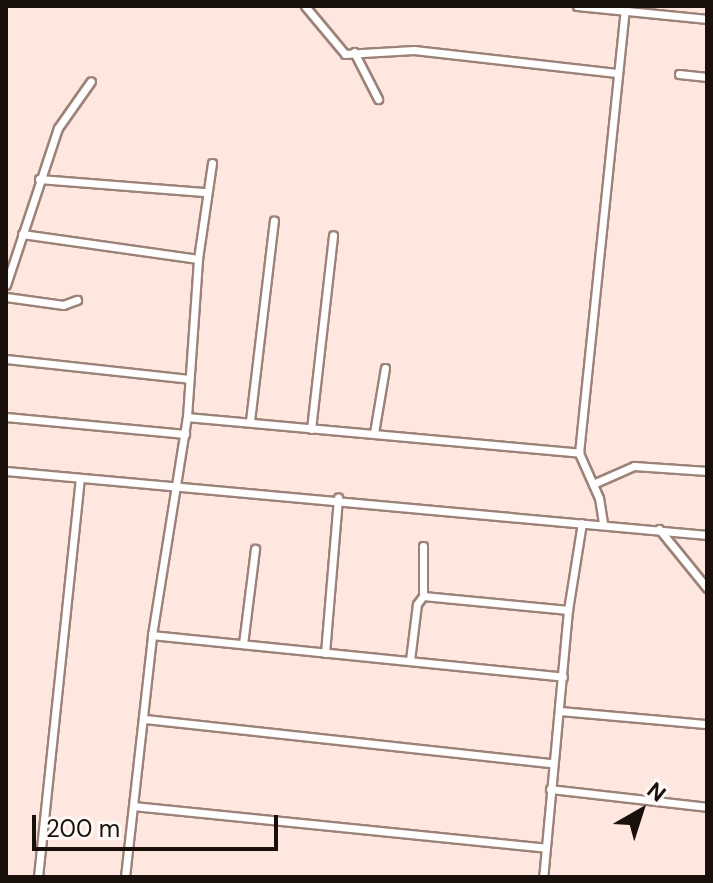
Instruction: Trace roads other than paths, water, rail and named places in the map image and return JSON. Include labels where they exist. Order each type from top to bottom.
[{"type":"street","points":[[305,6],[342,52],[414,50],[617,73]]},
{"type":"street","points":[[577,6],[625,8],[707,19]]},
{"type":"street","points":[[603,523],[593,484],[579,453],[625,8]]},
{"type":"street","points":[[354,52],[378,99]]},
{"type":"street","points":[[679,74],[707,77]]},
{"type":"street","points":[[6,285],[58,128],[91,81]]},
{"type":"street","points":[[125,877],[152,635],[173,487],[185,434],[198,259],[212,163]]},
{"type":"street","points":[[39,179],[206,192]]},
{"type":"street","points":[[250,421],[274,220]]},
{"type":"street","points":[[22,234],[198,259]]},
{"type":"street","points":[[311,429],[333,235]]},
{"type":"street","points":[[6,297],[63,305],[77,300]]},
{"type":"street","points":[[6,359],[189,379]]},
{"type":"street","points":[[374,433],[385,368]]},
{"type":"street","points":[[6,417],[185,434]]},
{"type":"street","points":[[187,417],[579,453]]},
{"type":"street","points":[[593,484],[634,466],[707,471]]},
{"type":"street","points":[[6,471],[173,487],[338,498],[707,535]]},
{"type":"street","points":[[38,877],[80,478]]},
{"type":"street","points":[[325,653],[338,498]]},
{"type":"street","points":[[543,877],[568,610],[582,523]]},
{"type":"street","points":[[659,529],[707,588]]},
{"type":"street","points":[[410,660],[417,604],[423,596],[423,546]]},
{"type":"street","points":[[243,644],[255,549]]},
{"type":"street","points":[[423,596],[568,610]]},
{"type":"street","points":[[152,635],[563,677]]},
{"type":"street","points":[[560,711],[707,724]]},
{"type":"street","points":[[145,719],[552,763]]},
{"type":"street","points":[[550,789],[707,807]]},
{"type":"street","points":[[134,806],[545,848]]}]
